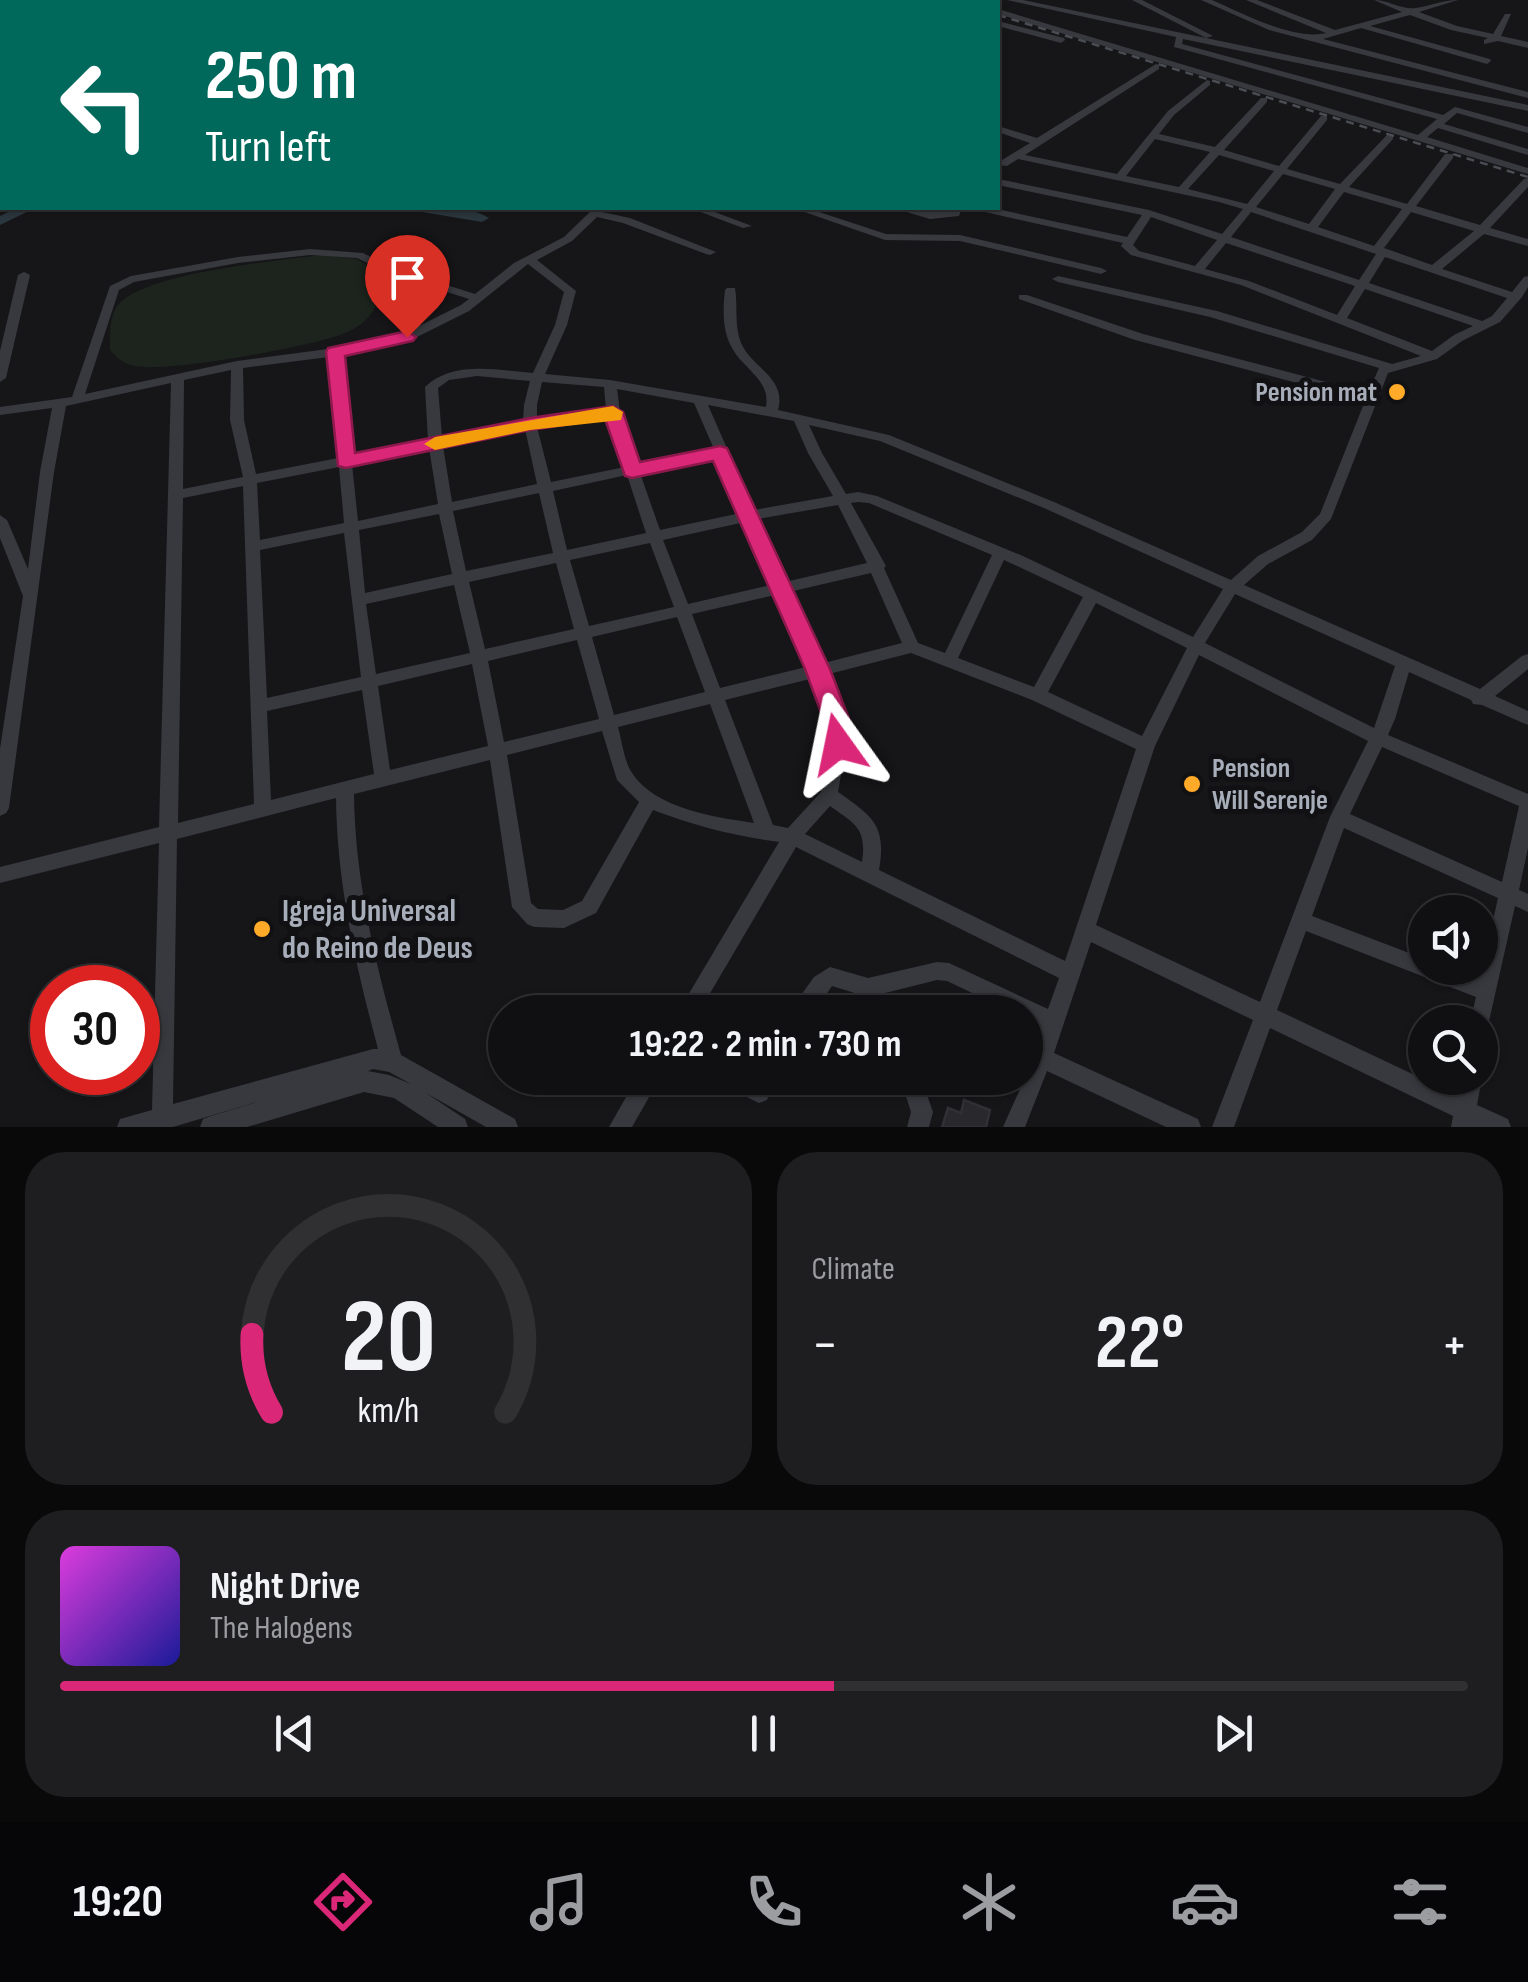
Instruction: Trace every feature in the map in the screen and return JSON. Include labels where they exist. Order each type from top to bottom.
[{"type":"street","points":[[1012,0],[1528,109],[1522,128],[1489,158]]},
{"type":"street","points":[[1072,0],[1110,19],[1146,5]]},
{"type":"street","points":[[1136,0],[1226,44]]},
{"type":"street","points":[[1204,0],[1254,22],[1312,39],[1528,94]]},
{"type":"street","points":[[1250,0],[1334,33]]},
{"type":"street","points":[[1378,0],[1407,13],[1528,45]]},
{"type":"street","points":[[1312,39],[1454,0]]},
{"type":"street","points":[[1000,11],[1264,100],[1528,181],[1483,229],[1436,269]]},
{"type":"street","points":[[1460,53],[1495,39],[1508,16]]},
{"type":"street","points":[[1000,25],[1421,136],[1528,171]]},
{"type":"street","points":[[1360,26],[1486,61]]},
{"type":"street","points":[[1182,36],[1177,45],[1439,121],[1528,152]]},
{"type":"street","points":[[1122,176],[1170,113],[1204,78],[1226,44]]},
{"type":"street","points":[[1000,164],[1156,67]]},
{"type":"street","points":[[1183,188],[1264,100]]},
{"type":"street","points":[[1421,136],[1450,111],[1522,128]]},
{"type":"street","points":[[1198,270],[1324,118]]},
{"type":"street","points":[[1000,130],[1035,142]]},
{"type":"street","points":[[1154,136],[1217,151],[1528,244]]},
{"type":"street","points":[[1312,229],[1340,190],[1390,138]]},
{"type":"street","points":[[1016,156],[1183,188],[1436,269],[1523,288],[1505,312],[1485,326],[1432,356],[1383,371],[1326,516],[1307,536],[1263,560],[1232,588],[1195,647],[1146,746],[1043,1055]]},
{"type":"street","points":[[1340,320],[1380,250],[1449,156]]},
{"type":"street","points":[[1000,182],[1149,213],[1485,326]]},
{"type":"street","points":[[0,412],[77,400],[236,365],[335,352],[407,337],[438,324],[528,259],[568,240],[598,210],[710,252]]},
{"type":"street","points":[[701,210],[747,226]]},
{"type":"street","points":[[803,210],[884,237],[960,238],[1101,271]]},
{"type":"street","points":[[822,217],[834,210]]},
{"type":"street","points":[[908,210],[944,217],[956,210]]},
{"type":"street","points":[[989,210],[1128,241]]},
{"type":"street","points":[[1149,213],[1128,241],[1128,249],[1135,253],[1198,270],[1432,356]]},
{"type":"street","points":[[77,400],[114,288],[132,279],[238,260],[310,252],[348,254],[477,298]]},
{"type":"street","points":[[528,259],[570,291],[555,337],[534,377],[528,404],[530,424],[561,555],[623,775],[649,801],[691,817],[792,836],[1070,973]]},
{"type":"street","points":[[0,378],[24,274]]},
{"type":"street","points":[[1058,279],[1213,314],[1390,368]]},
{"type":"street","points":[[731,290],[729,314],[734,342],[772,386],[775,403],[771,412]]},
{"type":"street","points":[[1023,297],[1139,337],[1370,398]]},
{"type":"street","points":[[335,352],[358,600],[383,779]]},
{"type":"street","points":[[236,365],[237,420],[250,479],[262,810]]},
{"type":"street","points":[[649,801],[589,907],[564,919],[534,918],[522,907],[498,750],[459,580],[436,443],[432,386],[437,381],[477,372],[610,384],[771,412],[884,438],[940,459],[1528,718]]},
{"type":"street","points":[[163,1122],[178,378]]},
{"type":"street","points":[[610,384],[613,412],[680,610],[767,834]]},
{"type":"street","points":[[698,995],[792,836],[829,795],[840,729],[818,669],[700,401]]},
{"type":"street","points":[[0,808],[46,508],[50,444],[60,402]]},
{"type":"street","points":[[175,496],[530,424],[613,412]]},
{"type":"street","points":[[799,418],[811,454],[878,566],[912,648]]},
{"type":"street","points":[[252,547],[720,452]]},
{"type":"street","points":[[358,600],[751,516],[858,497],[885,503],[1092,595],[1376,738],[1528,804],[1518,898],[1483,1005]]},
{"type":"street","points":[[0,520],[31,596]]},
{"type":"street","points":[[950,659],[999,555]]},
{"type":"street","points":[[0,564],[19,560]]},
{"type":"street","points":[[258,707],[878,566]]},
{"type":"street","points":[[1038,695],[1092,595]]},
{"type":"street","points":[[0,874],[912,648],[1038,695],[1146,746]]},
{"type":"street","points":[[1480,699],[1528,660]]},
{"type":"street","points":[[1223,1127],[1339,818],[1388,719],[1403,665]]},
{"type":"street","points":[[0,677],[18,674]]},
{"type":"street","points":[[345,788],[344,848],[355,925],[392,1062]]},
{"type":"street","points":[[829,795],[873,833],[876,844],[869,874]]},
{"type":"street","points":[[1339,818],[1518,898]]},
{"type":"street","points":[[1303,922],[1486,991]]},
{"type":"street","points":[[1086,930],[1268,1014],[1463,1118],[1500,1127]]},
{"type":"street","points":[[815,995],[821,981],[830,976],[868,988],[936,971],[948,972],[1054,1022]]},
{"type":"street","points":[[868,988],[871,995]]},
{"type":"street","points":[[1043,1058],[1190,1127]]},
{"type":"street","points":[[211,1127],[374,1059],[392,1062],[507,1127]]},
{"type":"street","points":[[128,1127],[295,1090],[364,1081],[379,1081],[458,1127]]},
{"type":"street","points":[[620,1127],[640,1095]]},
{"type":"street","points":[[916,1095],[922,1112],[918,1127]]},
{"type":"street","points":[[1014,1127],[1027,1095]]},
{"type":"shaded area","points":[[324,255],[357,259],[371,268],[375,307],[365,321],[346,333],[269,352],[176,366],[131,365],[110,350],[113,315],[118,305],[132,294],[183,276]]},
{"type":"building","points":[[964,1100],[990,1110],[986,1127],[942,1127],[948,1108],[961,1113]]},
{"type":"waterway","points":[[0,221],[24,210]]},
{"type":"waterway","points":[[434,210],[482,218]]},
{"type":"railway","points":[[1000,16],[1528,177]]},
{"type":"slow traffic","points":[[435,444],[530,424],[613,412],[614,415]]},
{"type":"place","name":"Pension mat","points":[[1397,392]]},
{"type":"place","name":"Pension Will Serenje","points":[[1192,784]]},
{"type":"place","name":"Igreja Universal do Reino de Deus","points":[[262,929]]},
{"type":"route","points":[[407,337],[335,352],[346,462],[530,424],[613,412],[632,471],[720,452],[818,669],[840,729],[838,744]]}]
